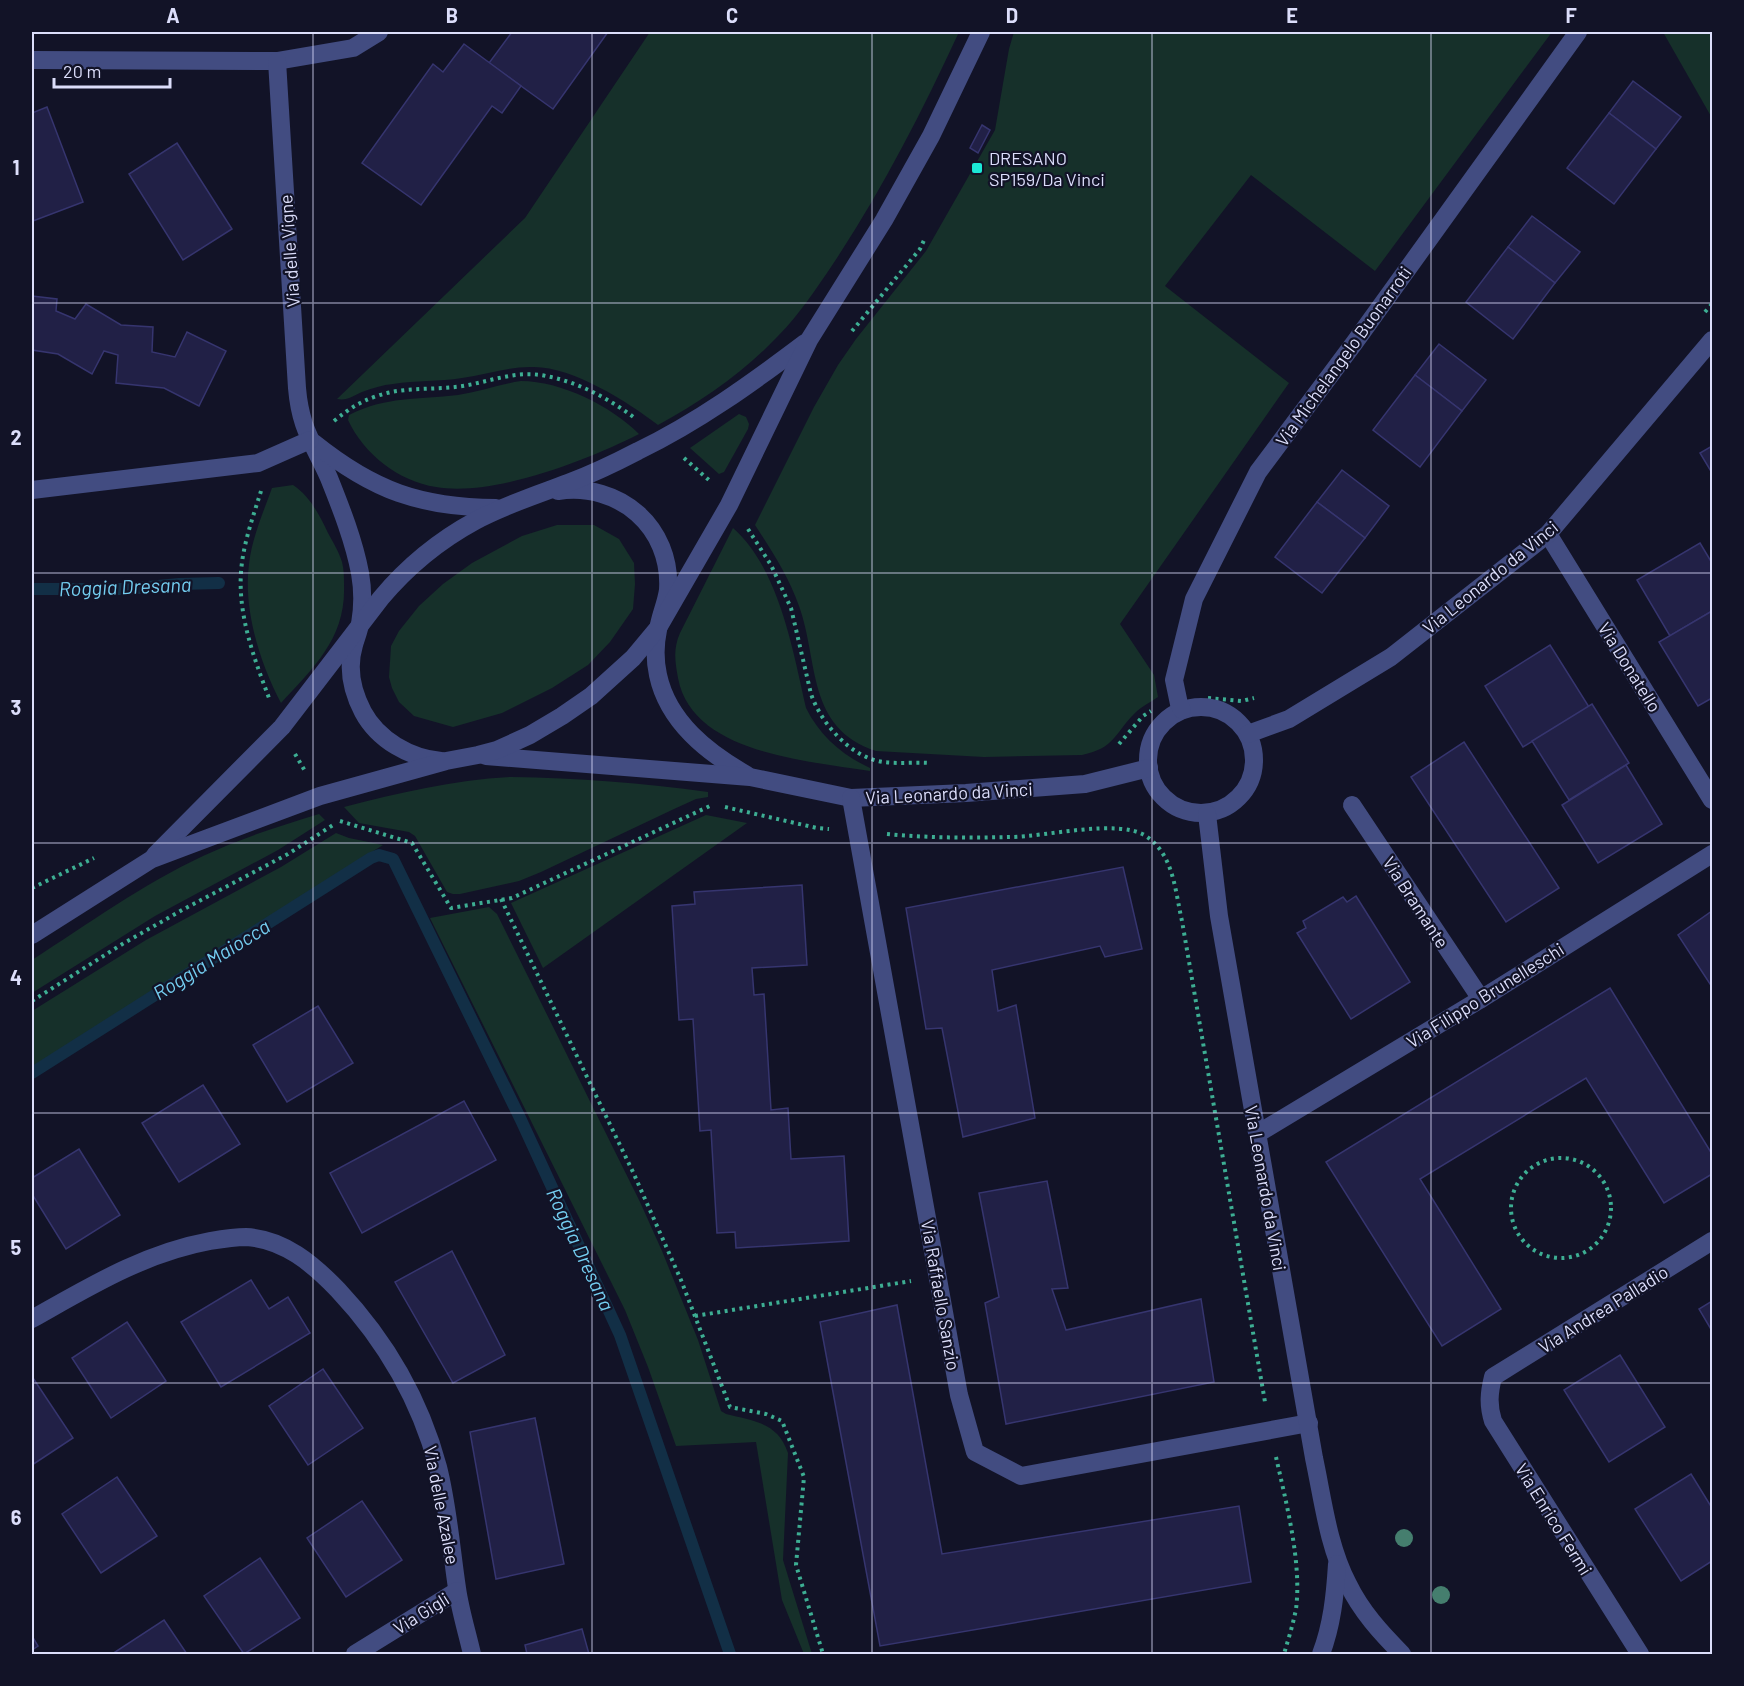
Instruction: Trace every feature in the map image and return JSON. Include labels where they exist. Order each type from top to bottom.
[{"type":"street","points":[[32,60],[277,61],[353,48],[379,32]]},
{"type":"street","points":[[32,935],[152,859],[320,796],[446,762],[478,756],[530,735],[578,706],[633,658],[658,628],[729,505],[809,340],[884,220],[932,136],[981,32]]},
{"type":"street","name":"Via Michelangelo Buonarroti","points":[[1182,710],[1174,680],[1194,599],[1258,472],[1362,333],[1578,32]]},
{"type":"street","name":"Via delle Vigne","points":[[277,61],[297,388],[303,422],[330,480],[355,554],[362,589],[360,625]]},
{"type":"street","points":[[152,859],[282,727],[395,582],[431,550],[452,534],[500,508],[607,466],[662,439],[724,402],[809,340]]},
{"type":"street","name":"Via Leonardo da Vinci","points":[[1248,734],[1289,719],[1391,657],[1548,534],[1713,340]]},
{"type":"street","points":[[32,490],[258,463],[310,440],[346,466],[391,491],[430,503],[471,508],[500,508]]},
{"type":"street","points":[[524,499],[566,490],[584,491],[613,497],[625,503],[646,520],[661,546],[668,574],[666,598],[658,628]]},
{"type":"street","name":"Via Donatello","points":[[1548,534],[1713,800]]},
{"type":"street","points":[[360,625],[350,663],[351,679],[359,704],[367,719],[386,739],[410,754],[446,762]]},
{"type":"street","name":"Via Leonardo da Vinci","points":[[658,628],[656,659],[658,676],[670,706],[681,723],[706,748],[750,777]]},
{"type":"street","points":[[1197,707],[1215,709],[1233,717],[1248,734],[1255,755],[1253,774],[1244,793],[1228,807],[1207,814],[1187,812],[1171,805],[1158,792],[1149,768],[1150,746],[1158,728],[1175,714],[1197,707]]},
{"type":"street","name":"Via Leonardo da Vinci","points":[[478,756],[750,777],[851,798],[966,793],[1085,784],[1149,768]]},
{"type":"street","name":"Via Raffaello Sanzio","points":[[851,798],[959,1395],[975,1452],[1021,1476],[1309,1423]]},
{"type":"street","name":"Via Bramante","points":[[1352,805],[1480,999]]},
{"type":"street","name":"Via Leonardo da Vinci","points":[[1207,814],[1219,916],[1323,1504],[1337,1560],[1348,1585],[1371,1622],[1402,1654]]},
{"type":"street","name":"Via Filippo Brunelleschi","points":[[1257,1134],[1713,854]]},
{"type":"street","name":"Via delle Azalee","points":[[32,1319],[114,1273],[179,1248],[245,1237],[267,1240],[298,1255],[335,1287],[371,1329],[401,1375],[421,1414],[442,1484],[457,1591],[472,1654]]},
{"type":"street","name":"Via Andrea Palladio","points":[[1493,1377],[1713,1240]]},
{"type":"street","name":"Via Enrico Fermi","points":[[1493,1377],[1489,1394],[1489,1409],[1493,1421],[1640,1654]]},
{"type":"street","name":"Via Leonardo da Vinci","points":[[1321,1654],[1335,1601],[1337,1560]]},
{"type":"street","name":"Via Gigli","points":[[355,1654],[457,1591]]},
{"type":"path","points":[[847,338],[920,249],[925,238]]},
{"type":"path","points":[[1705,313],[1713,304]]},
{"type":"path","points":[[341,416],[349,407],[400,390],[457,387],[525,374],[545,375],[588,390],[626,411],[706,478],[729,505],[771,565],[786,594],[796,624],[813,700],[827,724],[845,742],[871,758],[883,762],[936,763]]},
{"type":"path","points":[[262,485],[244,548],[241,570],[241,591],[248,638],[274,713],[299,762],[320,796]]},
{"type":"path","points":[[1211,698],[1242,701],[1262,696]]},
{"type":"path","points":[[1113,749],[1143,716],[1155,708]]},
{"type":"path","points":[[32,1001],[124,943],[288,854],[339,821],[412,843],[451,908],[512,898],[713,804]]},
{"type":"path","points":[[725,807],[818,828],[906,836],[1013,837],[1112,828],[1144,835],[1163,852],[1169,862],[1182,921],[1265,1400]]},
{"type":"path","points":[[32,888],[104,854]]},
{"type":"path","points":[[501,899],[633,1173],[696,1316],[730,1407],[766,1414],[782,1421],[804,1477],[796,1565],[823,1654]]},
{"type":"path","points":[[1550,1159],[1576,1160],[1598,1174],[1611,1197],[1610,1224],[1596,1246],[1572,1258],[1546,1257],[1523,1243],[1511,1219],[1512,1193],[1526,1171],[1550,1159]]},
{"type":"path","points":[[696,1316],[938,1277]]},
{"type":"path","points":[[1277,1464],[1294,1547],[1296,1568],[1296,1609],[1284,1654]]},
{"type":"green space","points":[[650,32],[959,32],[931,92],[885,179],[851,236],[807,302],[786,328],[751,362],[706,396],[674,416],[658,425],[631,406],[582,379],[566,373],[534,367],[516,368],[471,377],[389,384],[347,399],[337,399],[525,218]]},
{"type":"green space","points":[[1014,32],[1552,32],[1375,271],[1251,175],[1165,286],[1289,383],[1120,624],[1154,675],[1158,697],[1135,713],[1108,744],[1082,755],[984,757],[876,751],[853,740],[837,727],[826,710],[819,691],[805,627],[795,595],[780,564],[755,525],[814,407],[838,365],[926,251],[995,130]]},
{"type":"green space","points":[[1663,32],[1712,32],[1712,118]]},
{"type":"green space","points":[[521,381],[569,390],[600,405],[639,434],[594,455],[540,474],[485,487],[459,489],[422,484],[396,472],[373,455],[348,420],[349,415],[389,402],[458,395]]},
{"type":"green space","points":[[739,414],[746,417],[749,424],[748,429],[724,472],[719,474],[690,448]]},
{"type":"green space","points":[[293,485],[314,507],[342,562],[343,604],[340,621],[326,650],[281,703],[266,671],[255,636],[248,582],[253,545],[272,488]]},
{"type":"green space","points":[[557,525],[594,525],[619,539],[634,563],[633,609],[610,642],[588,665],[552,688],[502,713],[453,727],[414,716],[399,702],[389,677],[391,646],[399,631],[419,606],[443,584],[472,563],[522,536]]},
{"type":"green space","points":[[733,528],[749,545],[773,588],[789,637],[806,708],[818,727],[833,744],[870,768],[870,771],[816,763],[756,749],[729,738],[705,723],[688,703],[678,678],[675,661],[676,644]]},
{"type":"green space","points":[[511,777],[659,786],[708,792],[708,797],[696,799],[519,881],[460,894],[447,892],[415,836],[409,832],[359,823],[344,807],[447,784]]},
{"type":"green space","points":[[319,814],[325,820],[278,850],[155,916],[32,993],[32,960],[137,892],[217,850]]},
{"type":"green space","points":[[706,815],[747,823],[543,968],[511,903]]},
{"type":"green space","points":[[336,833],[383,845],[32,1067],[32,1011],[146,940],[281,867]]},
{"type":"green space","points":[[489,907],[497,914],[640,1202],[698,1340],[721,1411],[763,1424],[778,1435],[784,1443],[788,1453],[783,1560],[812,1654],[804,1654],[782,1600],[756,1442],[676,1446],[625,1310],[430,918]]},
{"type":"building","points":[[512,32],[608,32],[553,109],[489,63]]},
{"type":"building","points":[[464,44],[521,86],[502,113],[492,106],[421,205],[362,163],[433,64],[443,72]]},
{"type":"building","points":[[1633,81],[1681,117],[1656,149],[1609,113]]},
{"type":"building","points":[[47,107],[83,202],[33,221],[32,113]]},
{"type":"building","points":[[1609,113],[1656,149],[1614,204],[1567,168]]},
{"type":"building","points":[[982,125],[990,130],[978,153],[970,148]]},
{"type":"building","points":[[177,143],[232,229],[183,260],[129,174]]},
{"type":"building","points":[[1532,216],[1580,252],[1555,283],[1508,247]]},
{"type":"building","points":[[1508,247],[1555,283],[1513,339],[1466,302]]},
{"type":"building","points":[[32,296],[57,299],[56,311],[75,319],[86,304],[121,325],[153,327],[152,352],[175,357],[187,332],[226,351],[199,406],[164,388],[116,383],[118,355],[104,351],[92,374],[58,354],[32,350]]},
{"type":"building","points":[[1439,344],[1486,380],[1462,411],[1415,375]]},
{"type":"building","points":[[1415,375],[1462,411],[1420,467],[1373,430]]},
{"type":"building","points":[[1712,446],[1712,473],[1700,453]]},
{"type":"building","points":[[1342,470],[1389,506],[1365,538],[1317,502]]},
{"type":"building","points":[[1317,502],[1365,538],[1322,593],[1275,557]]},
{"type":"building","points":[[1700,543],[1712,563],[1712,611],[1670,636],[1637,580]]},
{"type":"building","points":[[1712,611],[1712,698],[1698,706],[1659,642]]},
{"type":"building","points":[[1550,645],[1589,707],[1523,747],[1485,686]]},
{"type":"building","points":[[1592,704],[1629,763],[1569,800],[1532,741]]},
{"type":"building","points":[[1464,742],[1559,888],[1506,922],[1411,777]]},
{"type":"building","points":[[1626,765],[1662,824],[1598,863],[1562,805]]},
{"type":"building","points":[[1123,867],[1142,949],[1105,957],[1100,946],[992,970],[998,1011],[1016,1005],[1035,1118],[963,1137],[942,1028],[926,1029],[906,908]]},
{"type":"building","points":[[802,885],[807,965],[752,968],[754,995],[764,994],[771,1110],[788,1108],[791,1159],[844,1156],[849,1241],[736,1248],[735,1232],[717,1233],[711,1130],[700,1131],[693,1019],[679,1020],[672,906],[695,904],[694,892]]},
{"type":"building","points":[[1356,896],[1410,982],[1351,1019],[1297,933],[1306,928],[1303,921],[1343,897],[1347,902]]},
{"type":"building","points":[[1712,911],[1712,987],[1678,935]]},
{"type":"building","points":[[1610,988],[1712,1154],[1712,1174],[1664,1203],[1586,1078],[1420,1179],[1501,1309],[1442,1346],[1326,1162]]},
{"type":"building","points":[[318,1006],[353,1063],[287,1102],[253,1045]]},
{"type":"building","points":[[203,1085],[240,1144],[179,1182],[142,1123]]},
{"type":"building","points":[[464,1101],[496,1160],[362,1233],[330,1173]]},
{"type":"building","points":[[79,1149],[120,1215],[66,1249],[32,1194],[32,1178]]},
{"type":"building","points":[[1047,1181],[1068,1288],[1052,1289],[1066,1330],[1201,1299],[1214,1382],[1006,1424],[985,1303],[999,1297],[979,1193]]},
{"type":"building","points":[[452,1251],[505,1355],[453,1383],[395,1282]]},
{"type":"building","points":[[251,1280],[269,1309],[288,1297],[310,1333],[221,1387],[181,1322]]},
{"type":"building","points":[[1712,1301],[1712,1331],[1699,1309]]},
{"type":"building","points":[[897,1305],[942,1554],[1239,1506],[1251,1582],[880,1646],[820,1322]]},
{"type":"building","points":[[127,1322],[166,1381],[111,1418],[72,1358]]},
{"type":"building","points":[[1620,1355],[1665,1427],[1609,1462],[1564,1390]]},
{"type":"building","points":[[323,1369],[363,1428],[308,1465],[269,1406]]},
{"type":"building","points":[[33,1378],[73,1438],[32,1465],[32,1380]]},
{"type":"building","points":[[535,1418],[564,1564],[496,1579],[470,1432]]},
{"type":"building","points":[[1691,1474],[1712,1508],[1712,1561],[1681,1581],[1635,1509]]},
{"type":"building","points":[[117,1477],[157,1536],[101,1573],[62,1514]]},
{"type":"building","points":[[362,1501],[402,1560],[346,1597],[307,1538]]},
{"type":"building","points":[[260,1558],[300,1618],[244,1654],[204,1596]]},
{"type":"building","points":[[164,1620],[187,1654],[112,1654]]},
{"type":"building","points":[[582,1629],[589,1654],[527,1654],[525,1645]]},
{"type":"building","points":[[32,1636],[38,1646],[32,1650]]},
{"type":"waterway","name":"Roggia Dresana","points":[[32,589],[127,589],[219,583]]},
{"type":"waterway","name":"Roggia Dresana","points":[[32,1073],[371,858],[379,855],[393,859],[521,1120],[620,1335],[730,1654]]},
{"type":"place","name":"DRESANO SP159/Da Vinci","points":[[977,168]]},
{"type":"water label","name":"Roggia Maiocca","points":[[211,959]]}]
